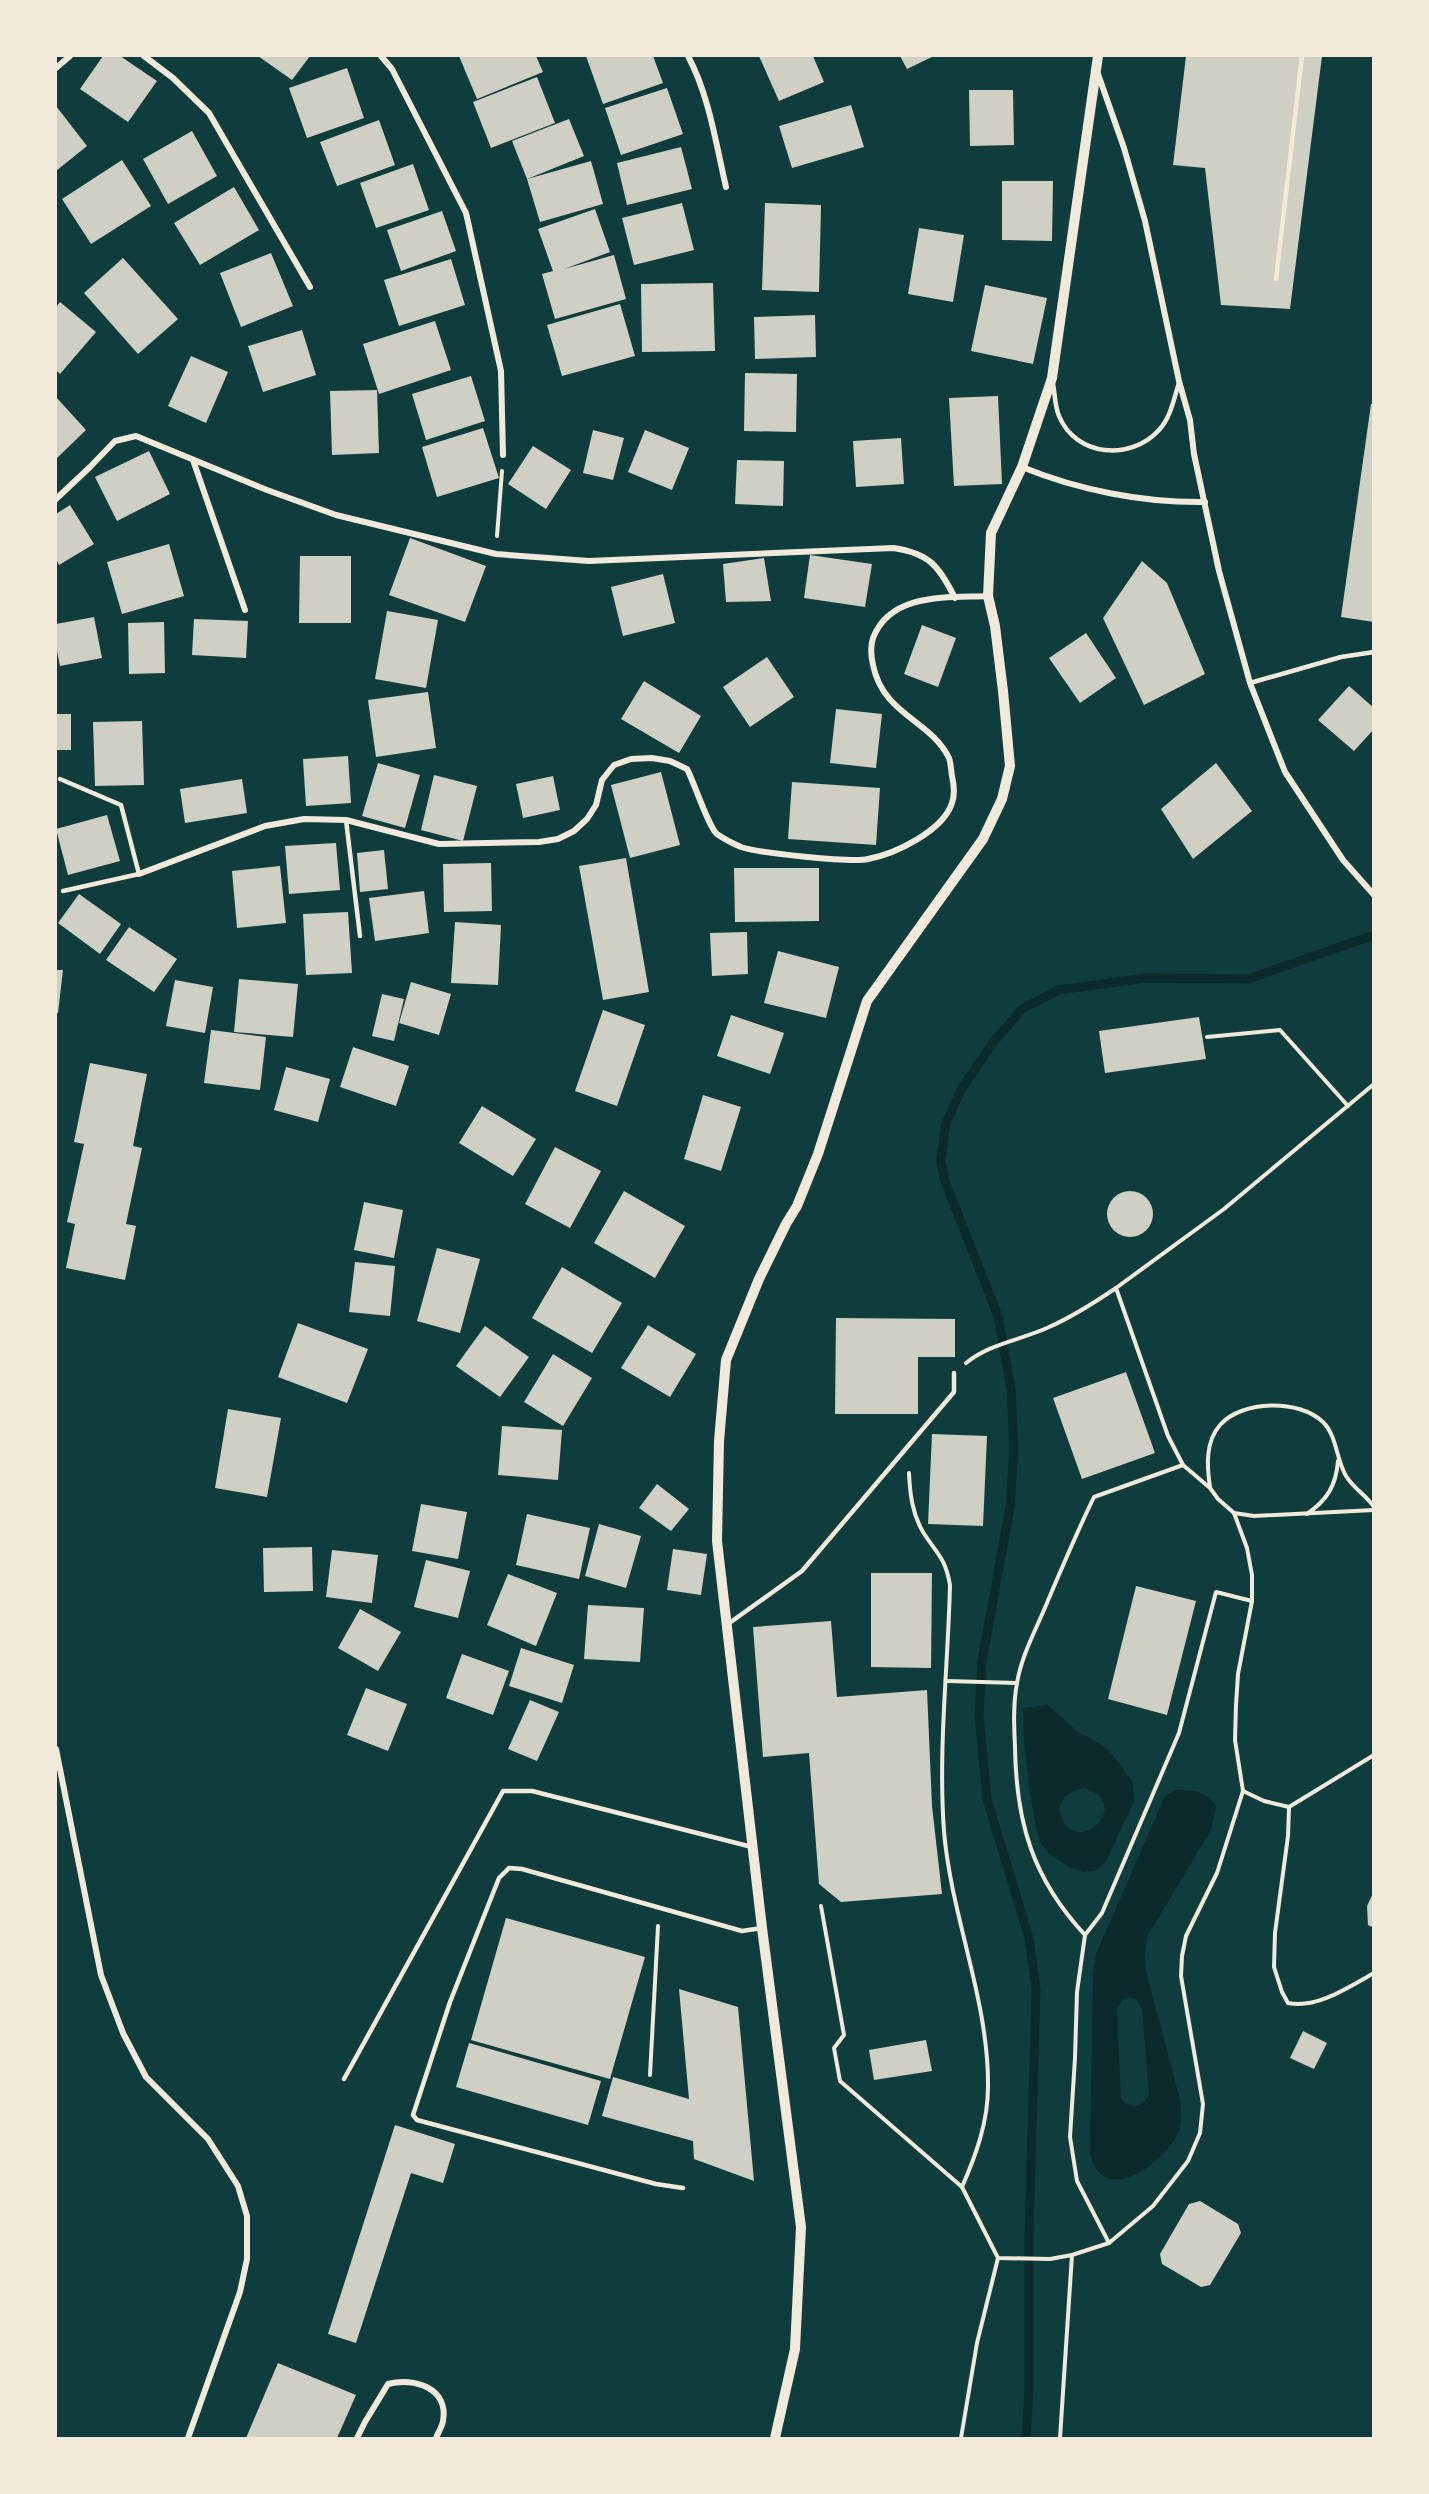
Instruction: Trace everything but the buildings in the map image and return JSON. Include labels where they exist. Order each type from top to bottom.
[{"type":"street","points":[[56,68],[70,56]]},
{"type":"street","points":[[144,56],[173,78],[209,113],[310,286]]},
{"type":"street","points":[[381,56],[392,69],[466,213],[501,371],[503,456]]},
{"type":"street","points":[[688,56],[694,67],[713,127],[726,187]]},
{"type":"street","points":[[775,2439],[795,2349],[801,2227],[752,1847],[717,1541],[716,1502],[726,1360],[759,1279],[801,1196],[818,1154],[867,1001],[983,838],[1002,799],[1010,766],[1000,669],[988,596],[991,534],[1022,467],[1052,378],[1098,56]]},
{"type":"street","points":[[1096,68],[1124,148],[1145,221],[1179,381],[1190,420],[1219,571],[1250,683],[1285,772],[1343,860],[1374,895]]},
{"type":"street","points":[[56,499],[114,441],[136,436],[267,490],[336,515],[496,554],[589,561],[893,548],[910,550],[928,558],[945,577],[955,598]]},
{"type":"street","points":[[193,460],[245,610]]},
{"type":"street","points":[[1022,467],[1051,479],[1141,499],[1175,503],[1205,502]]},
{"type":"street","points":[[139,873],[265,826],[304,819],[346,820],[439,844],[539,842],[558,839],[574,831],[587,819],[596,805],[602,780],[614,765],[631,759],[651,758],[670,761],[687,769],[715,833],[741,847],[790,854],[865,860],[888,854],[928,832],[945,817],[952,802],[954,786],[949,759],[933,737],[887,697],[876,678],[871,653],[872,640],[891,613],[909,603],[988,596]]},
{"type":"street","points":[[56,1749],[101,1975],[123,2032],[146,2077],[208,2139],[238,2186],[247,2216],[247,2259],[240,2292],[188,2439]]},
{"type":"street","points":[[357,2439],[364,2422],[388,2384],[409,2381],[434,2391],[441,2399],[443,2421],[436,2439]]},
{"type":"lane","points":[[1276,279],[1302,56]]},
{"type":"lane","points":[[1052,378],[1059,416],[1076,440],[1095,449],[1117,450],[1138,446],[1160,430],[1171,411],[1179,381]]},
{"type":"lane","points":[[1250,683],[1341,657],[1374,652]]},
{"type":"lane","points":[[60,779],[121,805],[139,873],[63,891]]},
{"type":"lane","points":[[346,820],[360,936]]},
{"type":"lane","points":[[725,1626],[802,1571],[954,1392],[954,1373]]},
{"type":"lane","points":[[344,2079],[503,1791],[532,1791],[752,1847]]},
{"type":"lane","points":[[683,2188],[656,2184],[417,2120],[413,2115],[450,2002],[499,1878],[509,1868],[522,1869],[742,1931],[762,1928]]},
{"type":"path","points":[[496,554],[503,456]]},
{"type":"path","points":[[1207,1037],[1280,1030],[1348,1106]]},
{"type":"path","points":[[985,1350],[1016,1340],[1082,1311],[1116,1288],[1224,1209],[1374,1084]]},
{"type":"path","points":[[998,2258],[1050,2259],[1072,2255],[1109,2243],[1153,2206],[1188,2161],[1200,2133],[1203,2103],[1181,1976],[1182,1956],[1186,1936],[1217,1873],[1243,1791],[1235,1740],[1238,1674],[1252,1601],[1252,1575],[1246,1548],[1234,1513],[1183,1465],[1168,1436],[1116,1288]]},
{"type":"path","points":[[1210,1488],[1207,1464],[1213,1437],[1220,1424],[1238,1413],[1257,1407],[1276,1405],[1308,1411],[1323,1422],[1333,1437],[1345,1475],[1353,1486],[1365,1495],[1374,1509],[1254,1516],[1234,1513]]},
{"type":"path","points":[[908,1446],[910,1495],[914,1514],[947,1564],[950,1585],[942,1756],[944,1832],[953,1898],[978,2001],[988,2087],[977,2153],[962,2187]]},
{"type":"path","points":[[1307,1514],[1322,1503],[1331,1491],[1337,1476],[1338,1458]]},
{"type":"path","points":[[1085,1935],[1062,1910],[1043,1878],[1029,1847],[1021,1813],[1015,1765],[1014,1725],[1017,1683],[1028,1647],[1074,1537],[1094,1497],[1183,1465]]},
{"type":"path","points":[[1109,2243],[1077,2181],[1070,2136],[1077,1992],[1085,1935],[1102,1913],[1179,1733],[1216,1592],[1252,1601]]},
{"type":"path","points":[[947,1681],[1017,1683]]},
{"type":"path","points":[[1243,1791],[1264,1801],[1289,1807],[1374,1755]]},
{"type":"path","points":[[1289,1807],[1288,1836],[1275,1933],[1274,1967],[1282,1992],[1288,2003],[1302,2006],[1321,2000],[1374,1973]]},
{"type":"path","points":[[821,1906],[844,2035],[834,2048],[840,2081],[962,2187],[998,2258],[977,2343],[961,2439]]},
{"type":"path","points":[[650,2075],[659,1908]]},
{"type":"path","points":[[1060,2439],[1072,2255]]},
{"type":"water","points":[[1048,1705],[1077,1731],[1102,1745],[1111,1753],[1133,1782],[1134,1802],[1106,1861],[1097,1870],[1083,1872],[1069,1867],[1052,1856],[1041,1844],[1029,1787],[1023,1708]],"holes":[[[1084,1788],[1098,1795],[1104,1803],[1104,1813],[1099,1822],[1092,1829],[1082,1832],[1072,1830],[1060,1815],[1064,1799],[1078,1789]]]},
{"type":"water","points":[[1176,1790],[1194,1791],[1204,1794],[1216,1806],[1211,1830],[1147,1937],[1145,1955],[1146,1971],[1180,2100],[1181,2121],[1180,2129],[1171,2145],[1160,2157],[1133,2176],[1119,2179],[1106,2177],[1096,2168],[1090,2151],[1093,1974],[1096,1954],[1165,1796]],"holes":[[[1135,1998],[1142,2009],[1149,2094],[1140,2105],[1132,2106],[1121,2098],[1117,2011],[1122,1999]]]},
{"type":"waterway","points":[[1026,2438],[1029,2391],[1029,2234],[1036,1989],[1029,1938],[987,1799],[979,1714],[982,1661],[1010,1507],[1014,1449],[1011,1389],[998,1316],[944,1179],[941,1159],[946,1123],[962,1088],[991,1045],[1022,1009],[1058,990],[1146,978],[1248,979],[1374,935]]}]
